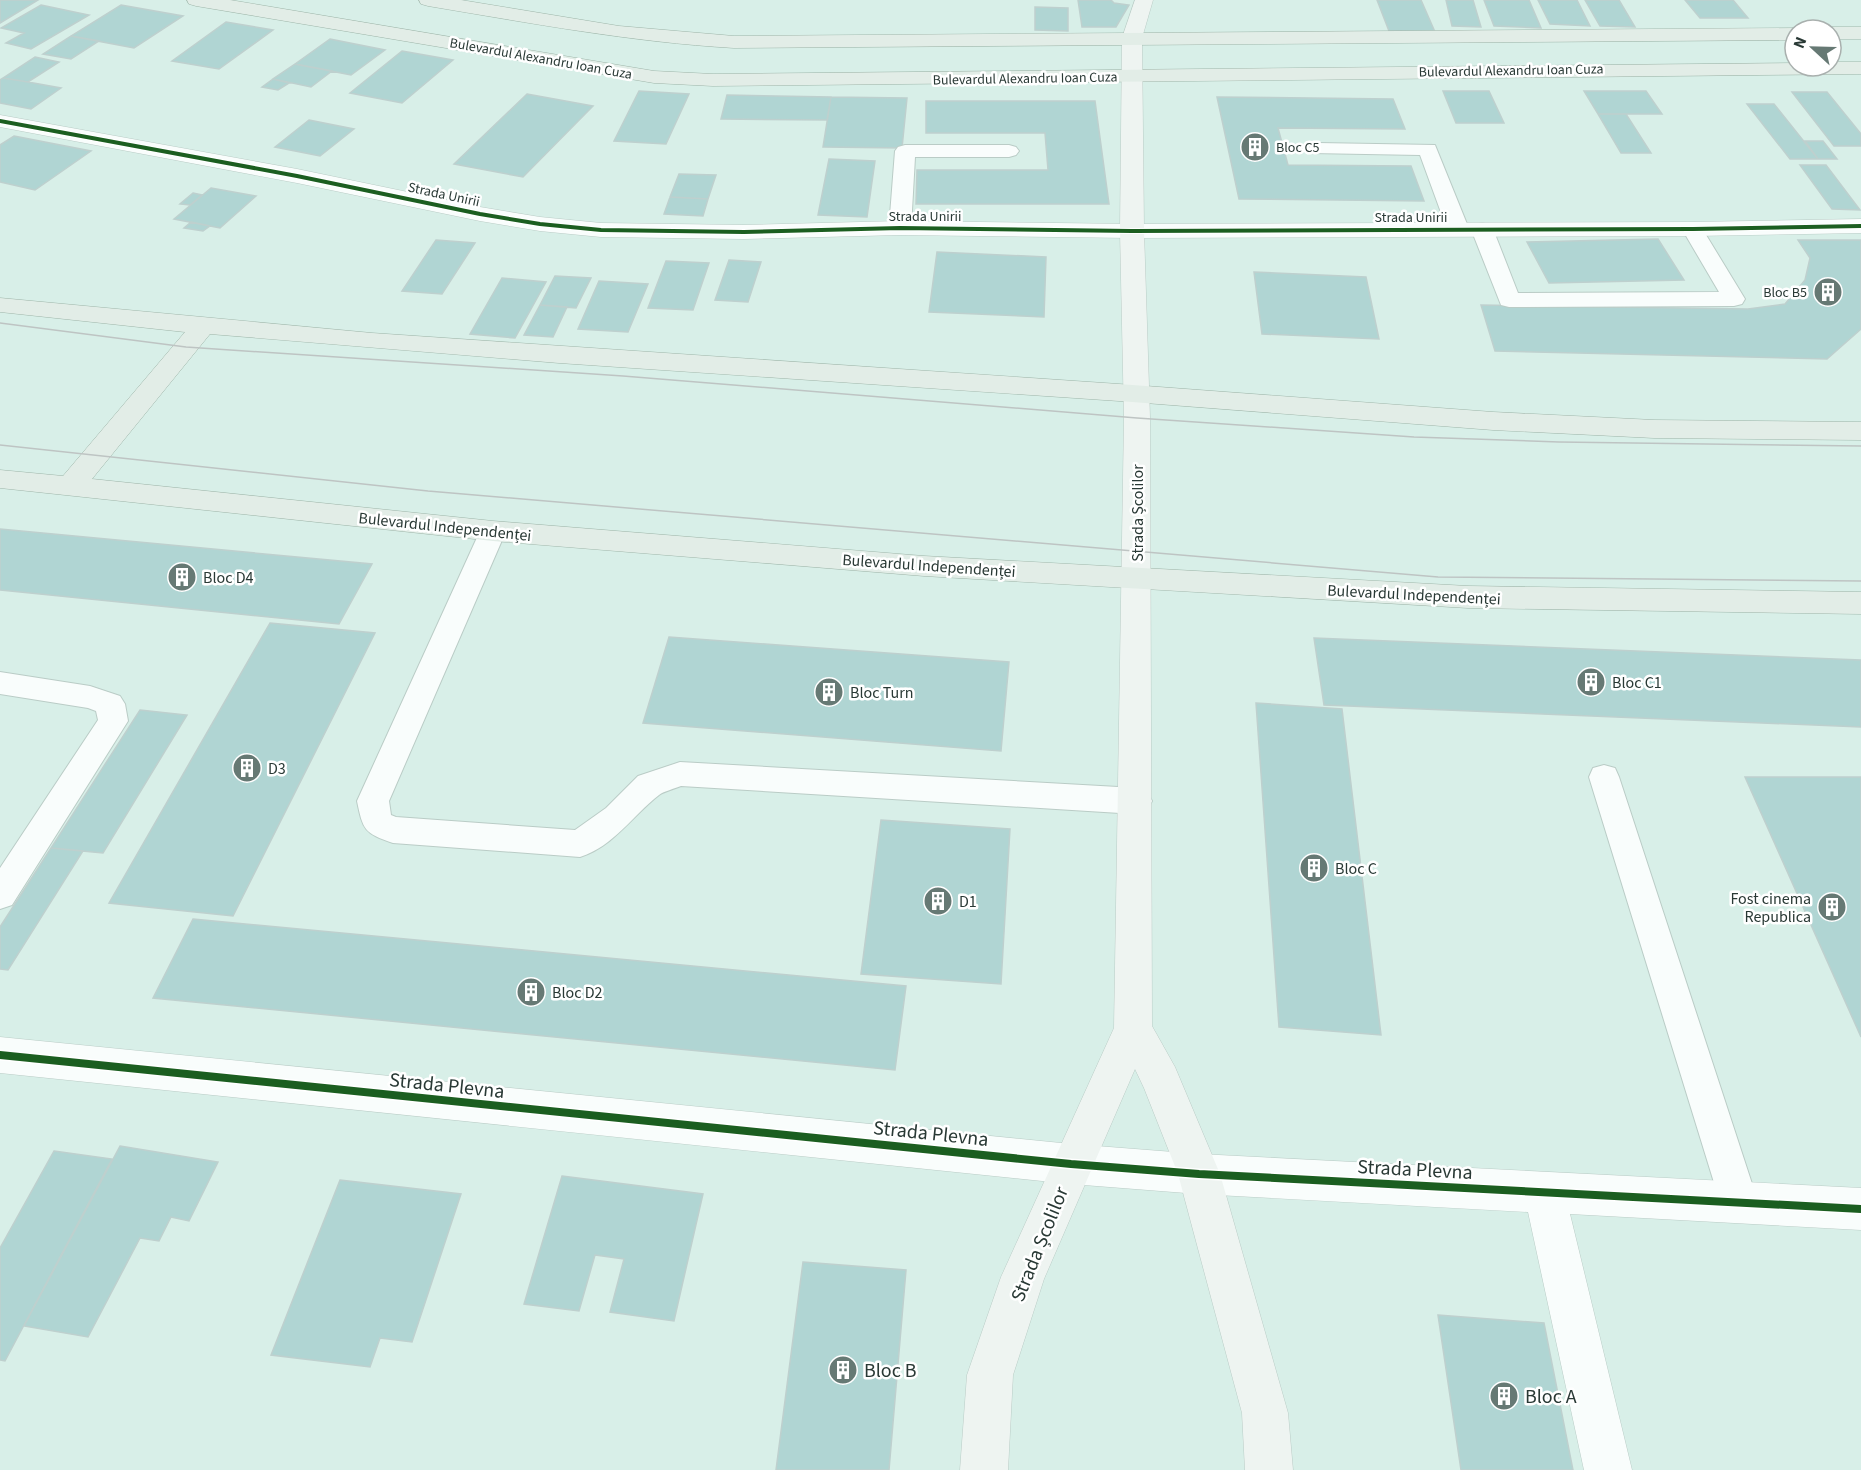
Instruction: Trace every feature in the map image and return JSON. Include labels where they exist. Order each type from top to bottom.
[{"type":"main road","name":"Bulevardul Alexandru Ioan Cuza","points":[[196,0],[654,77],[713,80],[1132,77],[1395,71],[1861,68]]},
{"type":"main road","points":[[428,0],[632,34],[699,41],[1783,34]]},
{"type":"main road","name":"Strada Școlilor","points":[[984,1470],[990,1375],[1023,1277],[1133,1028],[1137,395],[1132,231],[1132,38],[1144,0]]},
{"type":"main road","points":[[1843,33],[1861,33]]},
{"type":"main road","points":[[0,305],[202,327],[494,350],[1492,421],[1654,429],[1861,431]]},
{"type":"main road","points":[[70,487],[202,327]]},
{"type":"main road","name":"Bulevardul Independenței","points":[[0,479],[493,531],[924,566],[1468,597],[1861,603]]},
{"type":"main road","name":"Strada Școlilor","points":[[1133,1028],[1161,1080],[1200,1174],[1265,1413],[1269,1470]]},
{"type":"street","name":"Strada Unirii","points":[[0,121],[140,145],[480,214],[540,224],[601,230],[670,232],[900,228],[1132,231],[1693,229],[1861,226]]},
{"type":"street","name":"Strada Plevna","points":[[0,1055],[1071,1164],[1200,1174],[1861,1209]]},
{"type":"street","points":[[1544,1192],[1608,1470]]},
{"type":"lane","points":[[1318,148],[1428,149],[1458,229]]},
{"type":"lane","points":[[900,228],[905,151],[1009,151]]},
{"type":"lane","points":[[1482,229],[1509,300],[1734,298],[1693,229]]},
{"type":"lane","points":[[493,531],[373,801],[377,823],[393,830],[580,843],[617,817],[649,785],[680,774],[1136,801]]},
{"type":"lane","points":[[0,683],[90,697],[110,704],[113,721],[0,895]]},
{"type":"lane","points":[[1604,777],[1739,1202]]},
{"type":"building","points":[[0,0],[38,0],[0,23]]},
{"type":"building","points":[[1078,0],[1111,0],[1114,3],[1129,5],[1116,27],[1082,27]]},
{"type":"building","points":[[1377,0],[1421,0],[1435,32],[1389,31]]},
{"type":"building","points":[[1446,0],[1473,0],[1481,27],[1452,26]]},
{"type":"building","points":[[1484,0],[1529,0],[1541,28],[1494,26]]},
{"type":"building","points":[[1538,0],[1577,0],[1590,26],[1550,24]]},
{"type":"building","points":[[1585,0],[1619,0],[1635,27],[1600,26]]},
{"type":"building","points":[[1685,0],[1733,0],[1748,18],[1700,18]]},
{"type":"building","points":[[41,5],[89,15],[31,49],[6,43],[24,33],[1,28]]},
{"type":"building","points":[[121,5],[183,16],[134,48],[71,36]]},
{"type":"building","points":[[1035,7],[1068,8],[1068,31],[1035,30]]},
{"type":"building","points":[[226,22],[273,30],[219,69],[172,61]]},
{"type":"building","points":[[71,36],[99,41],[71,59],[43,54]]},
{"type":"building","points":[[330,39],[385,50],[351,75],[295,64]]},
{"type":"building","points":[[402,51],[453,60],[402,103],[350,93]]},
{"type":"building","points":[[35,57],[59,62],[28,82],[3,78]]},
{"type":"building","points":[[295,64],[332,71],[311,87],[273,79]]},
{"type":"building","points":[[3,78],[61,88],[31,109],[0,103],[0,80]]},
{"type":"building","points":[[273,79],[289,83],[278,90],[262,87]]},
{"type":"building","points":[[639,91],[689,94],[666,144],[614,141]]},
{"type":"building","points":[[1443,91],[1489,91],[1504,123],[1456,123]]},
{"type":"building","points":[[1584,91],[1646,91],[1662,114],[1598,114]]},
{"type":"building","points":[[1792,92],[1827,92],[1861,134],[1861,146],[1834,146]]},
{"type":"building","points":[[527,94],[593,106],[523,177],[454,164]]},
{"type":"building","points":[[727,95],[831,97],[827,120],[721,119]]},
{"type":"building","points":[[831,97],[907,98],[902,148],[823,147]]},
{"type":"building","name":"Bloc C5","points":[[1217,97],[1393,99],[1405,129],[1278,128],[1288,165],[1411,166],[1424,201],[1239,199]]},
{"type":"building","points":[[926,101],[1095,101],[1109,204],[916,204],[917,170],[1048,170],[1045,133],[926,133]]},
{"type":"building","points":[[1747,104],[1774,104],[1818,159],[1790,159]]},
{"type":"building","points":[[1598,114],[1626,114],[1651,153],[1621,153]]},
{"type":"building","points":[[309,120],[354,129],[320,156],[275,147]]},
{"type":"building","points":[[14,136],[91,151],[35,190],[0,182],[0,145]]},
{"type":"building","points":[[1805,141],[1823,141],[1837,159],[1818,159]]},
{"type":"building","points":[[829,159],[875,161],[867,217],[818,215]]},
{"type":"building","points":[[1800,165],[1826,165],[1860,210],[1832,209]]},
{"type":"building","points":[[679,174],[716,175],[708,199],[670,197]]},
{"type":"building","points":[[211,188],[256,196],[220,228],[174,219]]},
{"type":"building","points":[[193,193],[202,195],[190,205],[180,204]]},
{"type":"building","points":[[670,197],[708,199],[703,216],[664,214]]},
{"type":"building","points":[[191,222],[210,226],[203,231],[184,228]]},
{"type":"building","points":[[1658,239],[1684,280],[1549,283],[1527,242]]},
{"type":"building","points":[[436,240],[475,243],[442,294],[402,291]]},
{"type":"building","name":"Bloc B5","points":[[1798,240],[1861,240],[1861,329],[1827,359],[1495,351],[1481,305],[1748,309],[1785,304],[1805,280],[1810,258]]},
{"type":"building","points":[[937,252],[1046,257],[1044,317],[929,312]]},
{"type":"building","points":[[729,260],[761,262],[748,302],[715,300]]},
{"type":"building","points":[[666,261],[709,263],[693,310],[648,308]]},
{"type":"building","points":[[1254,272],[1366,277],[1379,339],[1262,334]]},
{"type":"building","points":[[555,276],[591,278],[576,308],[540,305]]},
{"type":"building","points":[[502,278],[546,282],[515,338],[470,334]]},
{"type":"building","points":[[599,281],[648,284],[628,332],[578,329]]},
{"type":"building","points":[[540,305],[567,307],[553,337],[524,335]]},
{"type":"building","name":"Bloc D4","points":[[0,529],[372,564],[339,624],[0,590]]},
{"type":"building","name":"D3","points":[[270,623],[375,633],[233,916],[109,903]]},
{"type":"building","name":"Bloc Turn","points":[[669,637],[1009,662],[1001,751],[643,723]]},
{"type":"building","name":"Bloc C1","points":[[1314,638],[1861,660],[1861,727],[1324,705]]},
{"type":"building","name":"Bloc C","points":[[1256,703],[1342,709],[1381,1035],[1279,1027]]},
{"type":"building","points":[[140,710],[187,715],[103,853],[51,848]]},
{"type":"building","name":"Fost cinema Republica","points":[[1745,777],[1861,777],[1861,1037]]},
{"type":"building","name":"D1","points":[[881,820],[1010,829],[1001,984],[861,974]]},
{"type":"building","points":[[51,848],[83,851],[8,970],[0,969],[0,927]]},
{"type":"building","name":"Bloc D2","points":[[193,919],[906,986],[895,1070],[153,998]]},
{"type":"building","points":[[120,1146],[218,1162],[189,1221],[171,1217],[159,1241],[140,1238],[88,1337],[24,1326]]},
{"type":"building","points":[[54,1151],[112,1159],[5,1361],[0,1360],[0,1248]]},
{"type":"building","points":[[562,1176],[703,1194],[674,1321],[610,1312],[624,1259],[595,1255],[579,1311],[524,1304]]},
{"type":"building","points":[[340,1180],[461,1194],[412,1342],[380,1338],[370,1367],[271,1355]]},
{"type":"building","name":"Bloc B","points":[[803,1262],[906,1270],[889,1470],[776,1470]]},
{"type":"building","name":"Bloc A","points":[[1438,1315],[1544,1323],[1573,1470],[1461,1470]]},
{"type":"tram line","points":[[0,323],[186,347],[623,376],[1137,418],[1414,437],[1559,442],[1861,446]]},
{"type":"tram line","points":[[0,445],[428,491],[1438,577],[1861,581]]},
{"type":"cycle path","points":[[0,121],[297,176],[480,214],[540,224],[601,230],[744,232],[900,228],[1132,231],[1693,229],[1861,226]]},
{"type":"cycle path","points":[[0,1055],[1071,1164],[1199,1174],[1861,1209]]},
{"type":"place","name":"Bloc C5","points":[[1255,147]]},
{"type":"place","name":"Bloc B5","points":[[1828,292]]},
{"type":"place","name":"Bloc D4","points":[[182,577]]},
{"type":"place","name":"Bloc C1","points":[[1591,682]]},
{"type":"place","name":"Bloc Turn","points":[[829,692]]},
{"type":"place","name":"D3","points":[[247,768]]},
{"type":"place","name":"Bloc C","points":[[1314,868]]},
{"type":"place","name":"D1","points":[[938,901]]},
{"type":"place","name":"Fost cinema Republica","points":[[1832,907]]},
{"type":"place","name":"Bloc D2","points":[[531,992]]},
{"type":"place","name":"Bloc B","points":[[843,1370]]},
{"type":"place","name":"Bloc A","points":[[1504,1396]]}]
